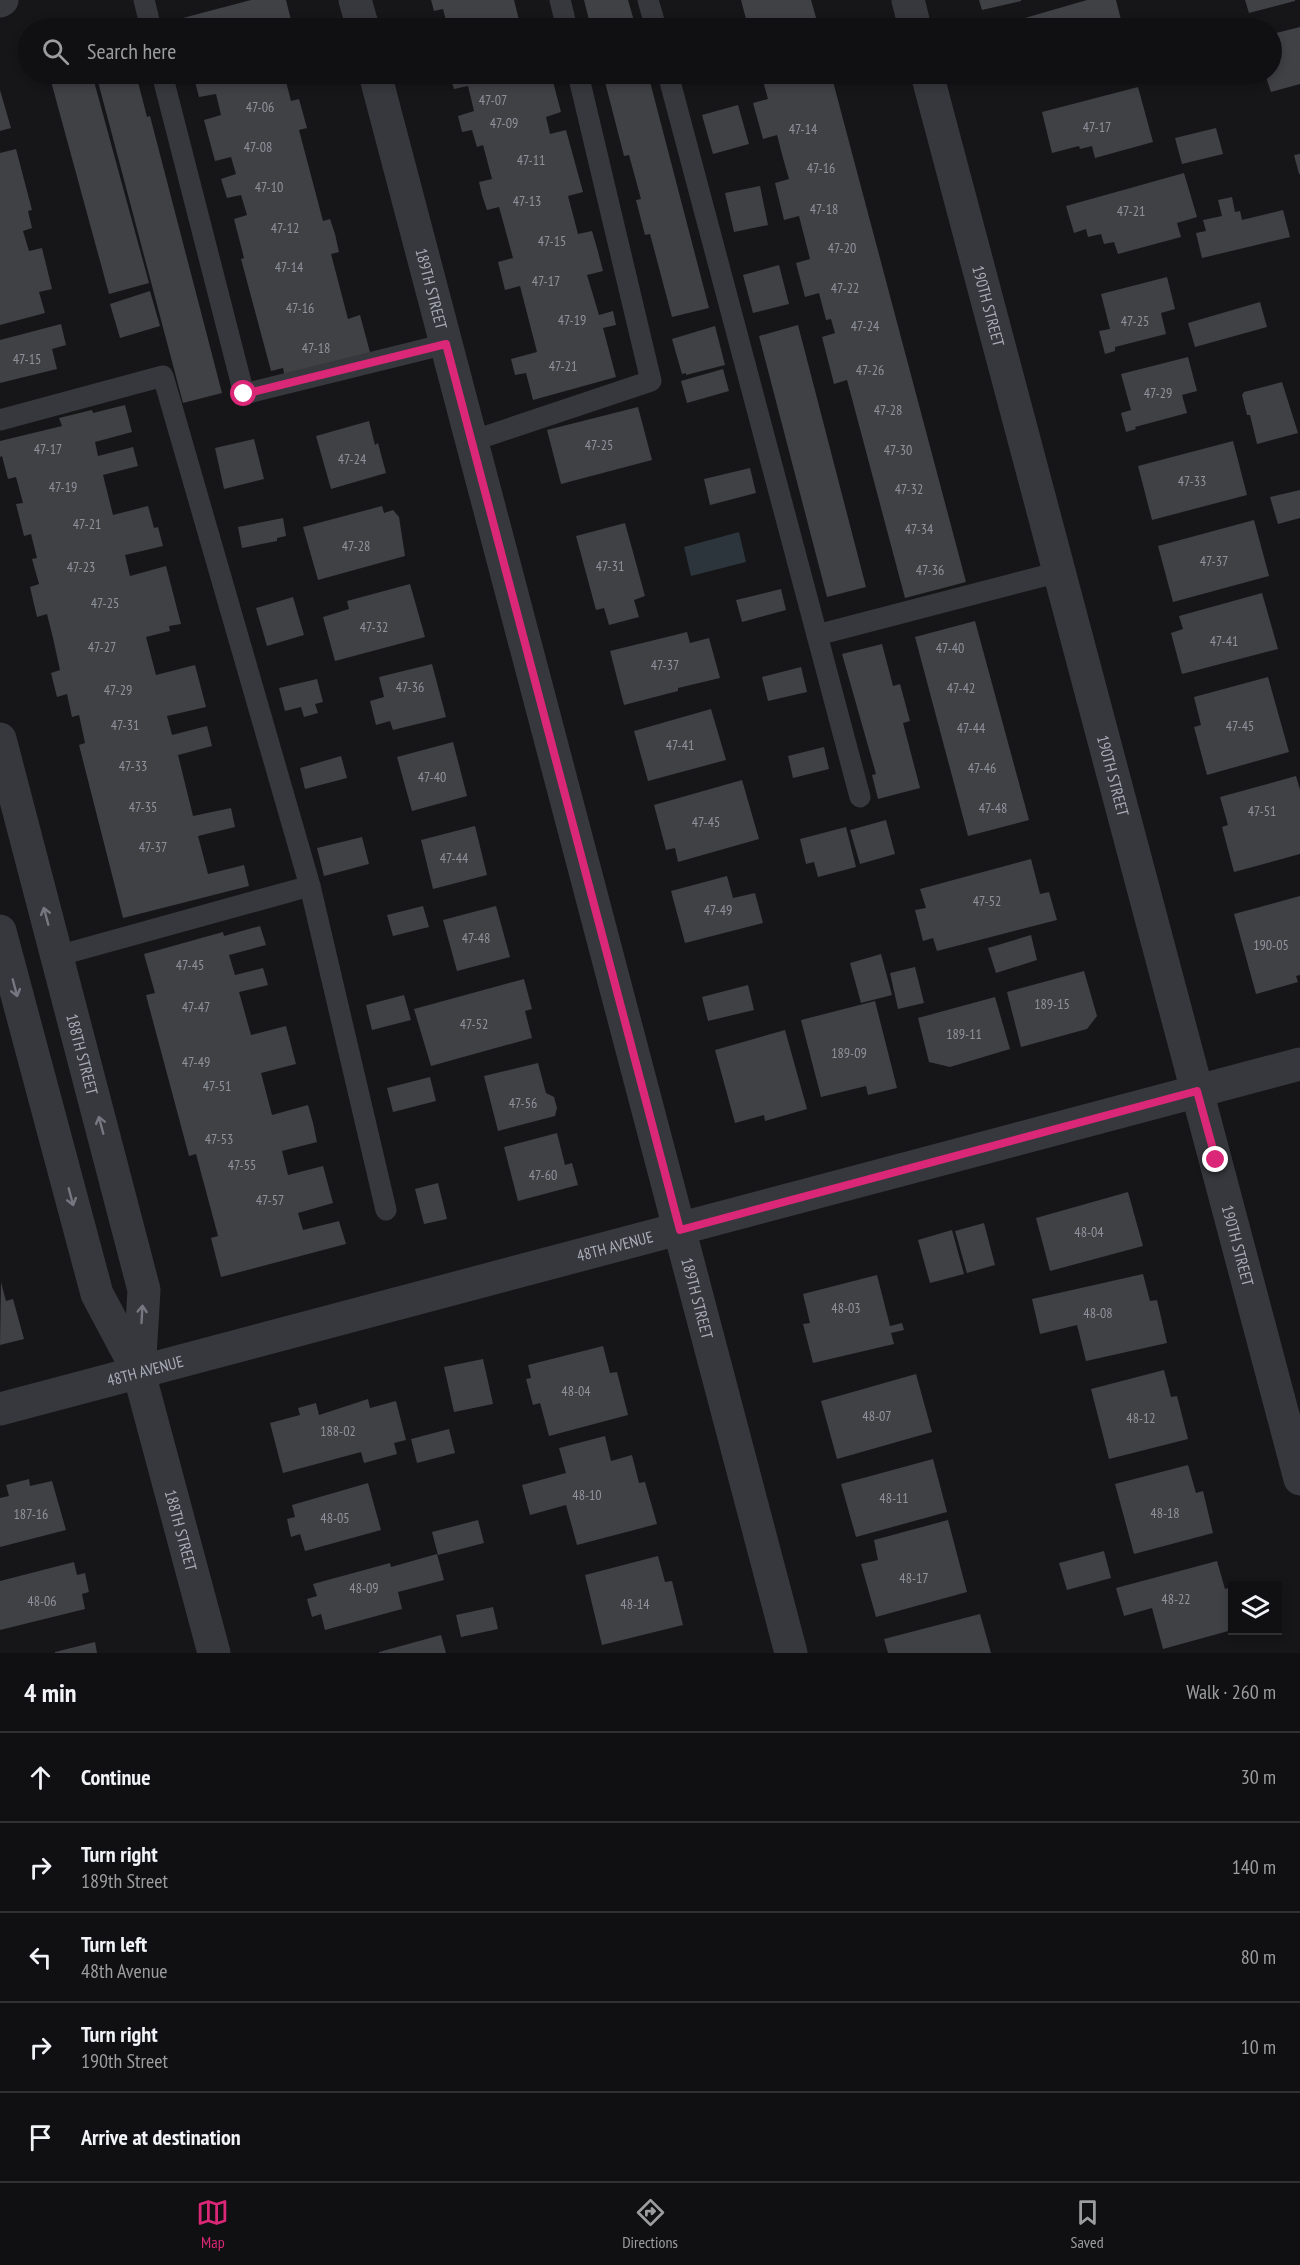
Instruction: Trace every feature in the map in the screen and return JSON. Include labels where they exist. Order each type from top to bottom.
[{"type":"street","points":[[355,0],[360,18]]},
{"type":"street","points":[[908,0],[912,18]]},
{"type":"street","name":"189TH STREET","points":[[378,84],[791,1653]]},
{"type":"street","name":"190TH STREET","points":[[930,84],[1300,1479]]},
{"type":"street","name":"188TH STREET","points":[[0,739],[144,1290],[139,1373]]},
{"type":"street","name":"188TH STREET","points":[[0,932],[98,1294],[139,1373],[214,1653]]},
{"type":"street","name":"48TH AVENUE","points":[[0,1409],[1300,1064]]},
{"type":"lane","points":[[144,0],[148,18]]},
{"type":"lane","points":[[560,0],[564,18]]},
{"type":"lane","points":[[648,0],[653,18]]},
{"type":"lane","points":[[165,84],[244,394],[446,344]]},
{"type":"lane","points":[[471,441],[651,381],[580,84]]},
{"type":"lane","points":[[671,84],[860,797]]},
{"type":"lane","points":[[0,420],[164,376],[310,886],[387,1210]]},
{"type":"lane","points":[[817,635],[1059,572]]},
{"type":"lane","points":[[57,956],[310,886]]},
{"type":"shaded area","points":[[739,532],[746,562],[691,576],[684,547]]},
{"type":"building","points":[[251,0],[286,0],[290,18],[183,18]]},
{"type":"building","points":[[431,0],[514,0],[518,18],[445,18],[443,9],[434,11]]},
{"type":"building","points":[[584,0],[628,0],[633,18],[588,18]]},
{"type":"building","points":[[741,0],[811,0],[816,18],[746,18]]},
{"type":"building","points":[[979,0],[1021,0],[1021,1],[982,10]]},
{"type":"building","points":[[1087,0],[1116,0],[1120,18],[1025,18]]},
{"type":"building","points":[[1245,0],[1295,0],[1295,1],[1249,13]]},
{"type":"building","points":[[1300,27],[1300,84],[1271,92],[1268,84],[1282,84],[1282,32]]},
{"type":"building","points":[[52,84],[95,84],[149,283],[109,294]]},
{"type":"building","points":[[99,84],[139,84],[147,117],[150,116],[222,393],[183,403]]},
{"type":"building","points":[[196,84],[287,84],[291,101],[299,99],[307,128],[299,130],[323,221],[330,219],[335,234],[339,252],[331,254],[348,319],[360,315],[371,356],[285,378],[283,368],[271,371],[241,259],[244,258],[234,219],[247,215],[241,195],[227,198],[221,179],[236,174],[231,157],[215,161],[204,120],[221,115],[216,94],[199,97]]},
{"type":"building","points":[[452,84],[554,84],[561,112],[546,117],[550,134],[566,130],[583,192],[568,196],[578,234],[592,231],[597,248],[603,271],[587,275],[599,315],[613,311],[616,325],[603,328],[616,377],[533,400],[526,373],[515,375],[511,359],[537,352],[520,286],[505,290],[498,262],[513,258],[499,207],[487,210],[482,195],[479,182],[492,179],[483,145],[477,147],[472,130],[462,132],[458,116],[474,111],[468,86],[454,89]]},
{"type":"building","points":[[606,84],[651,84],[709,308],[672,317],[650,234],[645,235],[636,200],[641,199],[629,155],[624,156]]},
{"type":"building","points":[[764,84],[834,84],[966,582],[905,598],[847,380],[834,384],[822,337],[835,333],[831,319],[826,320],[819,293],[805,297],[796,263],[810,259],[799,216],[784,220],[775,183],[789,179],[777,135],[763,139],[753,103],[768,99]]},
{"type":"building","points":[[1138,87],[1153,142],[1095,158],[1092,146],[1080,149],[1079,146],[1052,153],[1042,112]]},
{"type":"building","points":[[0,90],[11,128],[0,131]]},
{"type":"building","points":[[738,105],[749,144],[713,154],[702,115]]},
{"type":"building","points":[[1216,128],[1223,154],[1182,164],[1175,138]]},
{"type":"building","points":[[16,149],[32,210],[28,211],[32,228],[23,231],[29,251],[42,248],[52,289],[39,292],[45,313],[0,325],[0,153]]},
{"type":"building","points":[[1300,154],[1300,174],[1299,174],[1294,155]]},
{"type":"building","points":[[1184,173],[1197,217],[1177,223],[1181,237],[1118,254],[1114,242],[1104,244],[1101,234],[1088,237],[1086,229],[1074,233],[1066,206]]},
{"type":"building","points":[[760,186],[768,225],[734,232],[725,193]]},
{"type":"building","points":[[1232,197],[1235,212],[1240,211],[1242,220],[1283,210],[1290,237],[1202,258],[1196,233],[1206,231],[1203,220],[1222,216],[1218,200]]},
{"type":"building","points":[[779,265],[789,304],[753,313],[743,275]]},
{"type":"building","points":[[1167,277],[1175,309],[1161,313],[1166,334],[1115,347],[1115,351],[1105,354],[1099,331],[1110,329],[1101,294]]},
{"type":"building","points":[[150,291],[160,326],[120,338],[110,304]]},
{"type":"building","points":[[1260,302],[1267,327],[1195,347],[1188,323]]},
{"type":"building","points":[[61,324],[66,345],[52,349],[57,369],[0,383],[0,340]]},
{"type":"building","points":[[798,325],[866,587],[827,597],[759,336]]},
{"type":"building","points":[[715,326],[725,365],[682,374],[672,339]]},
{"type":"building","points":[[1188,357],[1197,391],[1182,395],[1187,413],[1135,427],[1136,429],[1126,432],[1121,413],[1131,410],[1121,374]]},
{"type":"building","points":[[723,369],[729,391],[687,403],[681,381]]},
{"type":"building","points":[[1282,382],[1298,433],[1257,444],[1242,395],[1244,392]]},
{"type":"building","points":[[125,405],[132,432],[95,442],[98,456],[133,447],[138,466],[103,475],[113,515],[148,506],[154,528],[158,527],[163,546],[125,555],[130,576],[166,566],[181,624],[169,626],[170,631],[146,637],[156,675],[195,665],[206,707],[167,716],[172,735],[207,726],[212,746],[178,755],[193,816],[231,808],[235,827],[198,836],[208,874],[244,865],[249,886],[123,918],[79,745],[85,743],[79,715],[72,717],[67,694],[57,697],[51,673],[60,670],[53,638],[47,614],[37,617],[30,587],[39,584],[32,559],[37,558],[31,534],[24,536],[16,504],[23,503],[16,477],[8,479],[2,456],[0,457],[0,441],[62,426],[59,418]]},
{"type":"building","points":[[638,407],[652,460],[561,484],[547,430]]},
{"type":"building","points":[[369,421],[386,473],[331,489],[316,436]]},
{"type":"building","points":[[254,439],[264,479],[224,489],[215,448]]},
{"type":"building","points":[[1233,441],[1247,495],[1152,520],[1138,466]]},
{"type":"building","points":[[750,468],[756,493],[710,505],[704,479]]},
{"type":"building","points":[[1300,490],[1300,518],[1278,524],[1270,497]]},
{"type":"building","points":[[382,506],[384,513],[393,510],[399,517],[405,556],[318,580],[303,527]]},
{"type":"building","points":[[283,518],[286,536],[277,538],[277,541],[242,548],[238,527]]},
{"type":"building","points":[[1254,520],[1269,576],[1173,602],[1158,546]]},
{"type":"building","points":[[625,523],[645,596],[634,600],[639,617],[609,625],[604,608],[596,610],[576,536]]},
{"type":"building","points":[[410,584],[425,637],[335,661],[323,617],[349,609],[347,601]]},
{"type":"building","points":[[781,589],[786,610],[742,622],[736,600]]},
{"type":"building","points":[[1262,593],[1278,649],[1182,674],[1171,633],[1183,629],[1179,616]]},
{"type":"building","points":[[293,597],[304,635],[267,646],[256,608]]},
{"type":"building","points":[[975,621],[1029,820],[968,836],[915,637]]},
{"type":"building","points":[[687,632],[690,643],[709,638],[720,678],[624,705],[610,651]]},
{"type":"building","points":[[882,644],[893,686],[900,684],[910,721],[903,723],[920,788],[878,799],[872,775],[876,774],[842,654]]},
{"type":"building","points":[[432,664],[446,717],[393,730],[390,721],[376,725],[370,701],[384,697],[379,677]]},
{"type":"building","points":[[801,667],[807,692],[768,701],[762,677]]},
{"type":"building","points":[[1268,677],[1289,752],[1207,775],[1194,727],[1201,725],[1194,697]]},
{"type":"building","points":[[317,679],[323,702],[315,704],[318,713],[304,717],[301,707],[285,711],[279,688]]},
{"type":"building","points":[[711,709],[726,760],[648,781],[634,731]]},
{"type":"building","points":[[453,742],[467,796],[412,811],[397,757]]},
{"type":"building","points":[[824,747],[829,769],[793,778],[788,756]]},
{"type":"building","points":[[341,756],[347,778],[305,789],[300,768]]},
{"type":"building","points":[[1296,776],[1300,790],[1300,854],[1234,872],[1222,827],[1228,825],[1220,797]]},
{"type":"building","points":[[742,780],[759,839],[678,862],[675,848],[666,850],[654,805]]},
{"type":"building","points":[[886,820],[895,854],[860,864],[850,830]]},
{"type":"building","points":[[475,826],[487,875],[433,889],[421,840]]},
{"type":"building","points":[[846,827],[856,867],[818,877],[814,862],[806,864],[800,839]]},
{"type":"building","points":[[362,837],[369,864],[324,876],[317,848]]},
{"type":"building","points":[[1031,859],[1040,894],[1049,892],[1057,920],[937,951],[933,938],[923,941],[915,910],[926,908],[920,889]]},
{"type":"building","points":[[727,876],[733,898],[755,893],[763,923],[685,943],[671,891]]},
{"type":"building","points":[[1300,896],[1300,975],[1296,976],[1298,982],[1256,994],[1234,914]]},
{"type":"building","points":[[423,906],[429,927],[393,936],[387,915]]},
{"type":"building","points":[[496,906],[510,957],[457,971],[443,920]]},
{"type":"building","points":[[260,926],[266,945],[229,955],[235,975],[263,968],[268,985],[239,992],[251,1035],[286,1026],[296,1064],[261,1073],[272,1115],[308,1105],[313,1123],[317,1142],[282,1151],[288,1175],[323,1166],[333,1203],[298,1213],[303,1230],[339,1221],[346,1244],[221,1277],[211,1238],[218,1236],[196,1154],[189,1156],[146,995],[155,993],[144,954],[223,932],[224,936]]},
{"type":"building","points":[[1031,935],[1037,960],[996,973],[988,948]]},
{"type":"building","points":[[881,954],[892,995],[861,1003],[850,963]]},
{"type":"building","points":[[915,967],[924,1003],[898,1009],[890,973]]},
{"type":"building","points":[[1084,971],[1097,1016],[1087,1029],[1021,1047],[1007,992]]},
{"type":"building","points":[[524,979],[532,1009],[525,1011],[532,1038],[431,1066],[414,1009]]},
{"type":"building","points":[[748,985],[754,1010],[708,1021],[702,997]]},
{"type":"building","points":[[404,995],[411,1020],[372,1030],[366,1005]]},
{"type":"building","points":[[995,997],[1010,1049],[950,1067],[929,1062],[918,1018]]},
{"type":"building","points":[[875,1001],[897,1088],[868,1095],[866,1086],[821,1097],[801,1020]]},
{"type":"building","points":[[785,1030],[807,1109],[765,1121],[764,1115],[735,1123],[715,1050]]},
{"type":"building","points":[[538,1063],[546,1093],[554,1097],[557,1108],[555,1116],[498,1131],[484,1076]]},
{"type":"building","points":[[430,1077],[436,1101],[393,1112],[387,1088]]},
{"type":"building","points":[[557,1133],[565,1165],[572,1163],[578,1185],[518,1201],[504,1147]]},
{"type":"building","points":[[438,1183],[447,1219],[424,1224],[415,1189]]},
{"type":"building","points":[[1128,1192],[1143,1246],[1050,1271],[1036,1218]]},
{"type":"building","points":[[984,1223],[995,1265],[967,1273],[955,1231]]},
{"type":"building","points":[[952,1230],[964,1274],[930,1283],[918,1240]]},
{"type":"building","points":[[1143,1274],[1150,1301],[1157,1300],[1167,1343],[1086,1361],[1077,1325],[1040,1334],[1032,1299]]},
{"type":"building","points":[[877,1275],[890,1326],[902,1323],[904,1330],[891,1333],[894,1344],[813,1363],[803,1324],[810,1323],[803,1294]]},
{"type":"building","points":[[1,1282],[6,1301],[13,1299],[24,1339],[0,1345]]},
{"type":"building","points":[[603,1346],[610,1373],[617,1372],[628,1415],[549,1436],[540,1403],[533,1405],[526,1379],[531,1378],[528,1365]]},
{"type":"building","points":[[483,1359],[493,1404],[454,1412],[444,1367]]},
{"type":"building","points":[[1164,1370],[1171,1397],[1177,1396],[1188,1439],[1109,1459],[1091,1389]]},
{"type":"building","points":[[916,1374],[932,1432],[837,1459],[821,1401]]},
{"type":"building","points":[[368,1399],[370,1408],[396,1401],[406,1440],[394,1443],[397,1454],[364,1463],[361,1452],[283,1473],[270,1423],[300,1415],[298,1408],[316,1403],[319,1415]]},
{"type":"building","points":[[449,1429],[455,1453],[417,1463],[411,1439]]},
{"type":"building","points":[[605,1436],[611,1461],[632,1455],[639,1483],[645,1482],[657,1524],[577,1545],[566,1505],[530,1515],[522,1485],[566,1473],[559,1448]]},
{"type":"building","points":[[933,1459],[947,1512],[856,1537],[841,1484]]},
{"type":"building","points":[[1188,1465],[1196,1493],[1203,1491],[1213,1533],[1134,1554],[1115,1484]]},
{"type":"building","points":[[29,1479],[30,1486],[52,1481],[66,1530],[0,1547],[0,1498],[9,1496],[6,1485]]},
{"type":"building","points":[[368,1483],[381,1530],[305,1551],[300,1534],[291,1537],[287,1519],[295,1517],[292,1505]]},
{"type":"building","points":[[478,1520],[484,1543],[438,1555],[432,1532]]},
{"type":"building","points":[[948,1520],[967,1592],[876,1617],[861,1564],[878,1560],[874,1540]]},
{"type":"building","points":[[1104,1551],[1111,1578],[1067,1590],[1059,1563]]},
{"type":"building","points":[[437,1554],[444,1580],[398,1592],[402,1609],[325,1630],[321,1614],[312,1617],[307,1599],[317,1596],[313,1584],[390,1563],[391,1567]]},
{"type":"building","points":[[658,1556],[665,1582],[672,1581],[683,1625],[602,1645],[585,1575]]},
{"type":"building","points":[[1217,1561],[1225,1589],[1228,1588],[1228,1631],[1163,1649],[1152,1608],[1124,1616],[1116,1588]]},
{"type":"building","points":[[74,1562],[77,1575],[85,1573],[89,1592],[82,1594],[85,1609],[0,1630],[0,1581]]},
{"type":"building","points":[[493,1607],[498,1629],[461,1637],[456,1615]]},
{"type":"building","points":[[980,1614],[991,1653],[888,1653],[884,1639]]},
{"type":"building","points":[[441,1635],[446,1653],[379,1653],[379,1652]]},
{"type":"building","points":[[95,1642],[97,1653],[55,1653],[55,1652]]},
{"type":"route","points":[[244,394],[446,344],[680,1230],[1197,1091],[1216,1160]]}]
